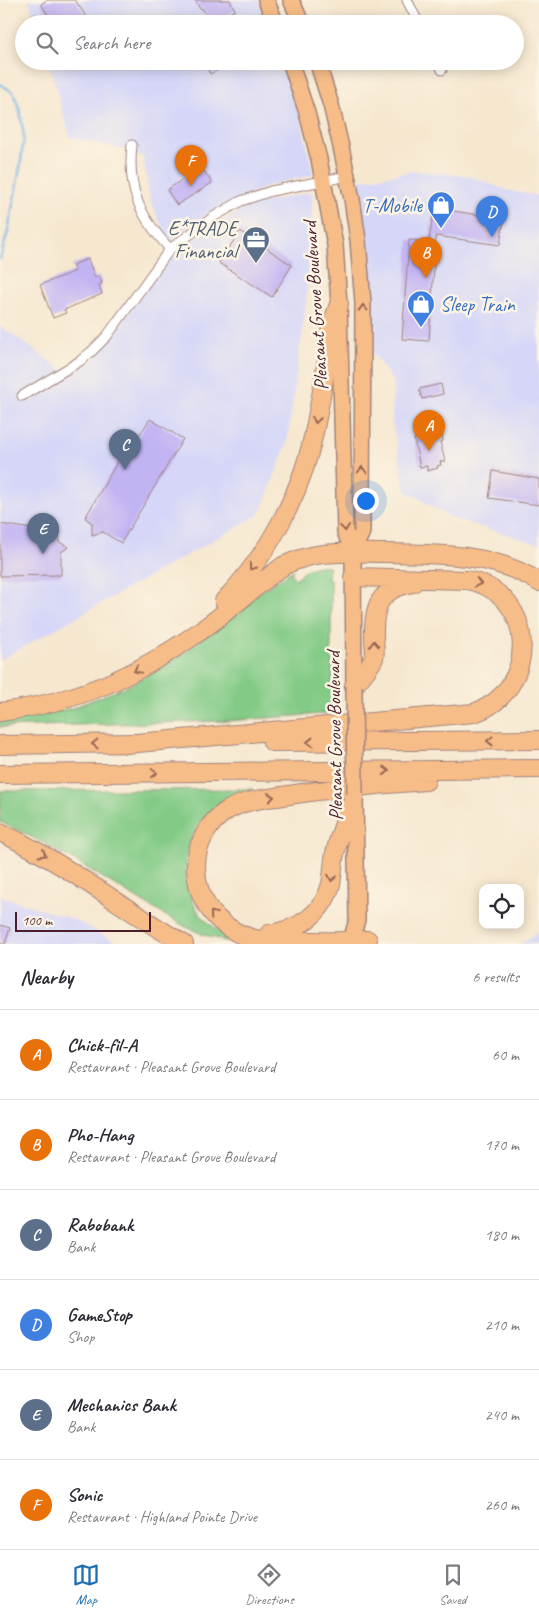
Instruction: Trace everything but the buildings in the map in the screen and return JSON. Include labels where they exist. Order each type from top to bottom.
[{"type":"highway","points":[[179,644],[213,612],[249,572],[272,537],[294,494],[307,462],[316,425],[329,335],[340,304]]},
{"type":"highway","points":[[0,712],[52,704],[106,686],[143,667],[199,632],[283,566],[310,556],[353,552],[450,554],[478,558],[506,566],[539,582]]},
{"type":"highway","points":[[126,744],[474,713],[486,710],[506,696],[520,677],[527,648],[522,621],[500,592],[478,582],[466,580],[353,577]]},
{"type":"highway","points":[[354,686],[374,657],[373,628],[377,604],[385,594],[395,587],[429,580]]},
{"type":"highway","points":[[0,745],[539,740]]},
{"type":"highway","points":[[0,774],[539,769]]},
{"type":"highway","points":[[368,942],[265,941],[233,931],[216,918],[204,902],[197,883],[196,862],[201,841],[211,824],[225,812],[256,800],[317,790],[430,781],[462,771]]},
{"type":"highway","points":[[254,938],[299,926],[316,913],[330,886],[335,855],[348,828],[355,794]]},
{"type":"highway","points":[[0,832],[53,860],[184,944]]},
{"type":"main road","points":[[266,0],[272,15]]},
{"type":"main road","points":[[291,0],[298,15]]},
{"type":"main road","name":"Pleasant Grove Boulevard","points":[[293,70],[307,113],[324,181],[335,245],[340,304],[344,532],[353,552]]},
{"type":"main road","name":"Pleasant Grove Boulevard","points":[[320,70],[331,105],[348,176],[358,240],[363,303],[362,532],[353,552],[355,794]]},
{"type":"main road","name":"Pleasant Grove Boulevard","points":[[348,828],[356,920],[350,943]]},
{"type":"main road","points":[[356,920],[368,942]]},
{"type":"street","points":[[407,0],[414,15]]},
{"type":"street","points":[[132,145],[131,173],[135,195],[147,222],[170,249]]},
{"type":"street","points":[[22,396],[80,361],[92,351],[107,336],[170,249],[215,216],[241,201],[271,191],[348,176]]},
{"type":"shaded area","points":[[29,0],[259,0],[265,15],[33,15]]},
{"type":"shaded area","points":[[51,70],[285,70],[297,102],[313,175],[270,185],[207,214],[169,242],[150,200],[143,157],[123,149],[70,137]]},
{"type":"shaded area","points":[[415,171],[469,176],[506,190],[539,196],[539,544],[451,518],[406,491],[392,422],[393,382],[373,353],[357,181]]},
{"type":"shaded area","points":[[312,192],[311,249],[305,312],[287,443],[260,514],[0,660],[0,326],[67,373],[93,361],[163,267],[192,240],[247,206]]},
{"type":"shaded area","points":[[0,896],[75,920],[120,944],[0,944]]},
{"type":"shaded area","points":[[539,932],[539,944],[520,944]]},
{"type":"green space","points":[[318,566],[329,566],[328,580],[331,581],[331,647],[335,713],[227,721],[0,727],[0,721],[32,717],[72,708],[130,685],[185,653],[243,603],[293,570],[291,574],[295,579],[305,570]]},
{"type":"green space","points":[[252,789],[225,801],[204,818],[190,842],[187,856],[187,881],[194,904],[203,918],[228,940],[225,941],[184,926],[47,845],[0,822],[1,791]]},
{"type":"waterway","points":[[0,84],[13,92],[20,111],[24,137],[8,231],[0,259]]},
{"type":"place","name":"Sonic","points":[[191,186]]},
{"type":"place","name":"T-Mobile","points":[[441,229]]},
{"type":"place","name":"GameStop","points":[[492,237]]},
{"type":"place","name":"E*TRADE Financial","points":[[256,264]]},
{"type":"place","name":"Pho-Hang","points":[[426,278]]},
{"type":"place","name":"Sleep Train","points":[[421,328]]},
{"type":"place","name":"Chick-fil-A","points":[[429,451]]},
{"type":"place","name":"Rabobank","points":[[125,470]]},
{"type":"place","name":"Mechanics Bank","points":[[43,554]]}]
